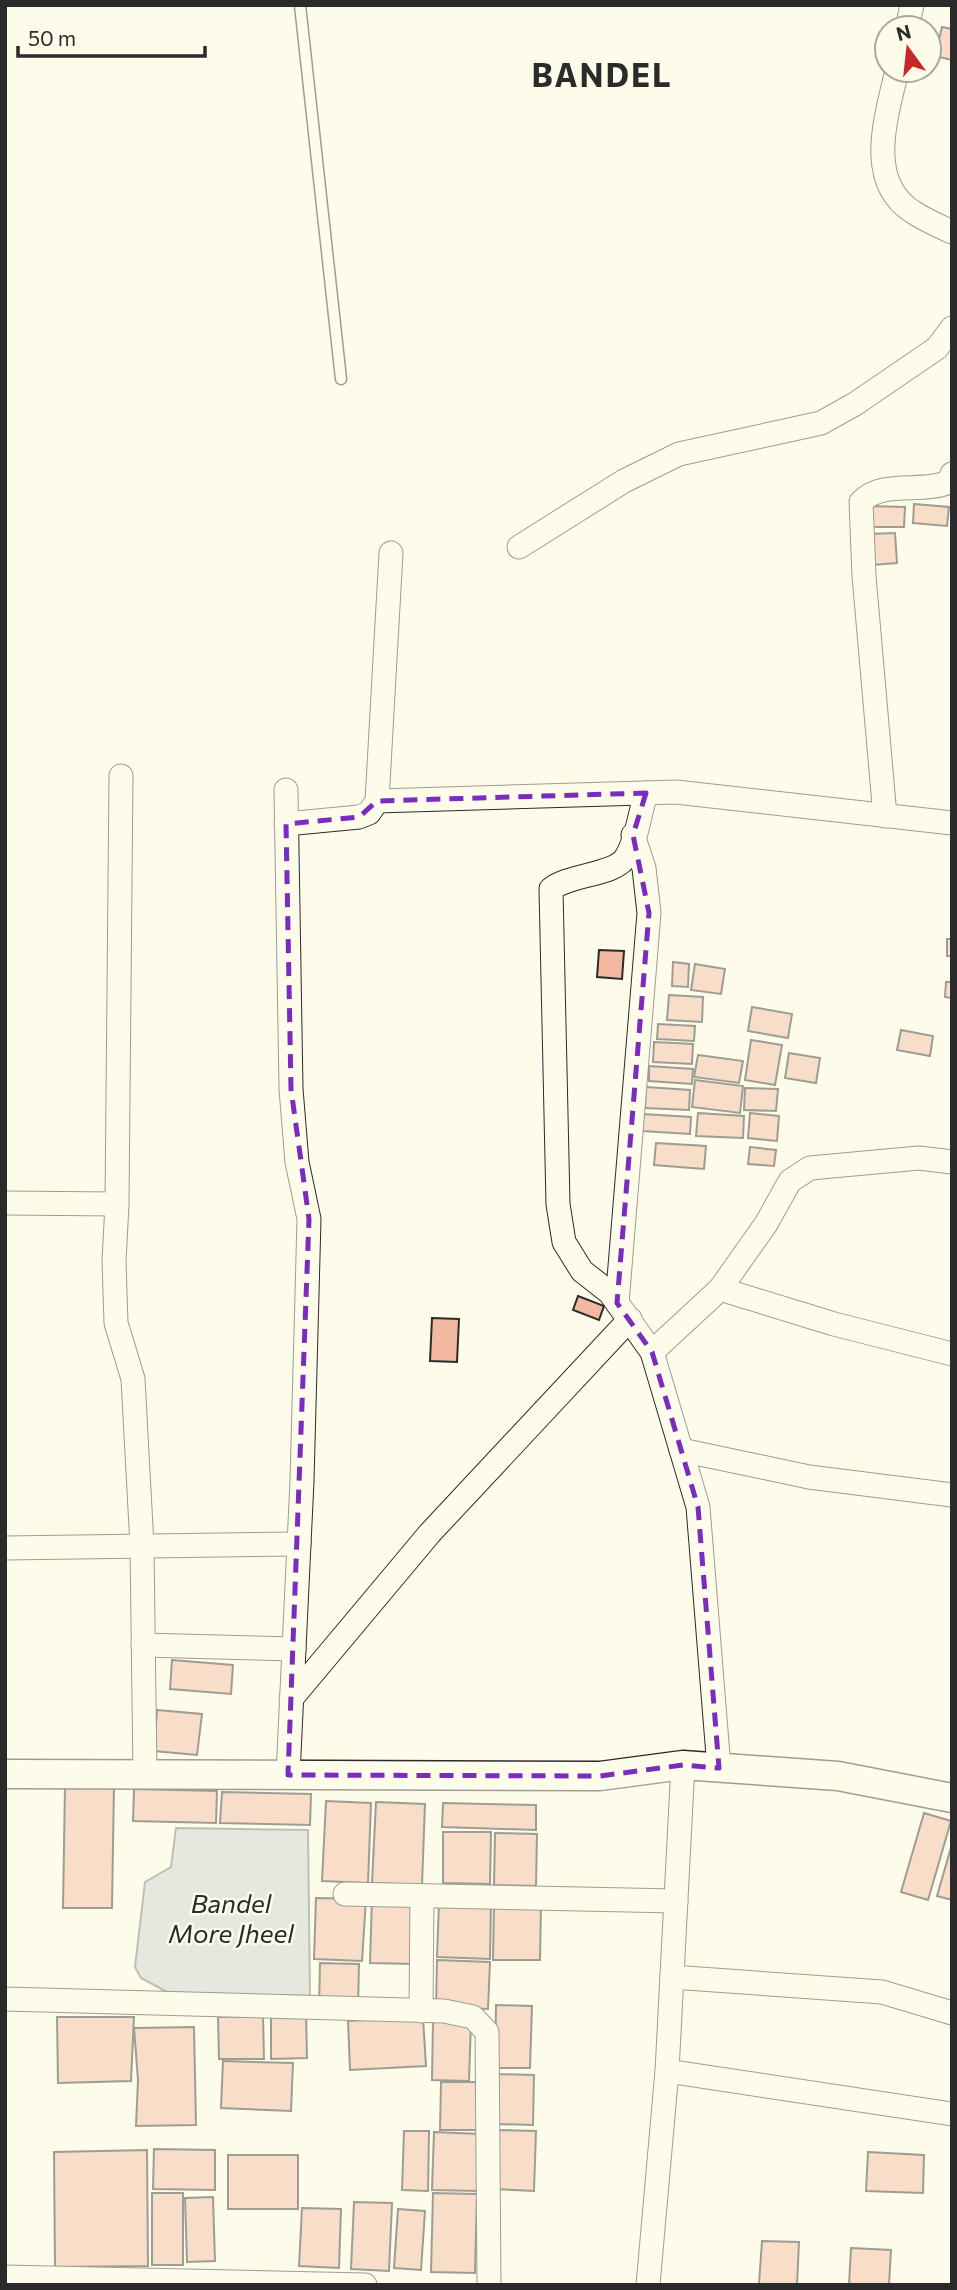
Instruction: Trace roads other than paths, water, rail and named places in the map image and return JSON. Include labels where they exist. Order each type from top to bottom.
[{"type":"street","points":[[894,84],[881,151],[889,186],[910,211],[952,232]]},
{"type":"street","points":[[519,547],[624,481],[679,454],[821,423],[855,404],[937,348],[952,328]]},
{"type":"street","points":[[884,816],[864,576],[861,502],[868,495],[881,490],[936,487],[948,482],[952,474]]},
{"type":"street","points":[[286,824],[359,817],[369,813],[377,801],[391,553]]},
{"type":"street","points":[[121,776],[117,1204],[114,1261],[116,1323],[133,1379],[142,1546],[145,1775]]},
{"type":"street","points":[[286,790],[291,1089],[297,1162],[309,1219],[299,1544],[288,1775]]},
{"type":"street","points":[[377,801],[676,792],[952,823]]},
{"type":"street","points":[[646,793],[626,858],[612,869],[563,880],[551,889],[549,915],[558,1204],[564,1242],[582,1271],[624,1311],[652,1352],[698,1507],[719,1768]]},
{"type":"street","points":[[292,1699],[429,1533],[624,1311],[649,913],[643,868],[633,835]]},
{"type":"street","points":[[652,1352],[720,1289],[766,1223],[790,1181],[810,1168],[919,1158],[952,1162]]},
{"type":"street","points":[[5,1203],[117,1204]]},
{"type":"street","points":[[720,1289],[834,1324],[952,1354]]},
{"type":"street","points":[[681,1450],[810,1477],[952,1496]]},
{"type":"street","points":[[5,1548],[299,1544]]},
{"type":"street","points":[[143,1645],[294,1649]]},
{"type":"street","points":[[649,2285],[667,2071],[683,1765]]},
{"type":"street","points":[[5,1774],[600,1776],[683,1765],[838,1776],[952,1798]]},
{"type":"street","points":[[345,1894],[676,1901]]},
{"type":"street","points":[[421,2011],[422,1897]]},
{"type":"street","points":[[672,1977],[881,1992],[952,2012]]},
{"type":"street","points":[[5,1999],[421,2011],[473,2017],[487,2032],[489,2285]]},
{"type":"street","points":[[667,2071],[952,2114]]},
{"type":"street","points":[[5,2277],[365,2285]]},
{"type":"lane","points":[[300,5],[341,379]]},
{"type":"water","name":"Bandel More Jheel","points":[[176,1828],[308,1830],[310,1996],[169,1993],[141,1978],[135,1967],[145,1882],[171,1867]]},
{"type":"district","name":"BANDEL","points":[[602,74]]}]
